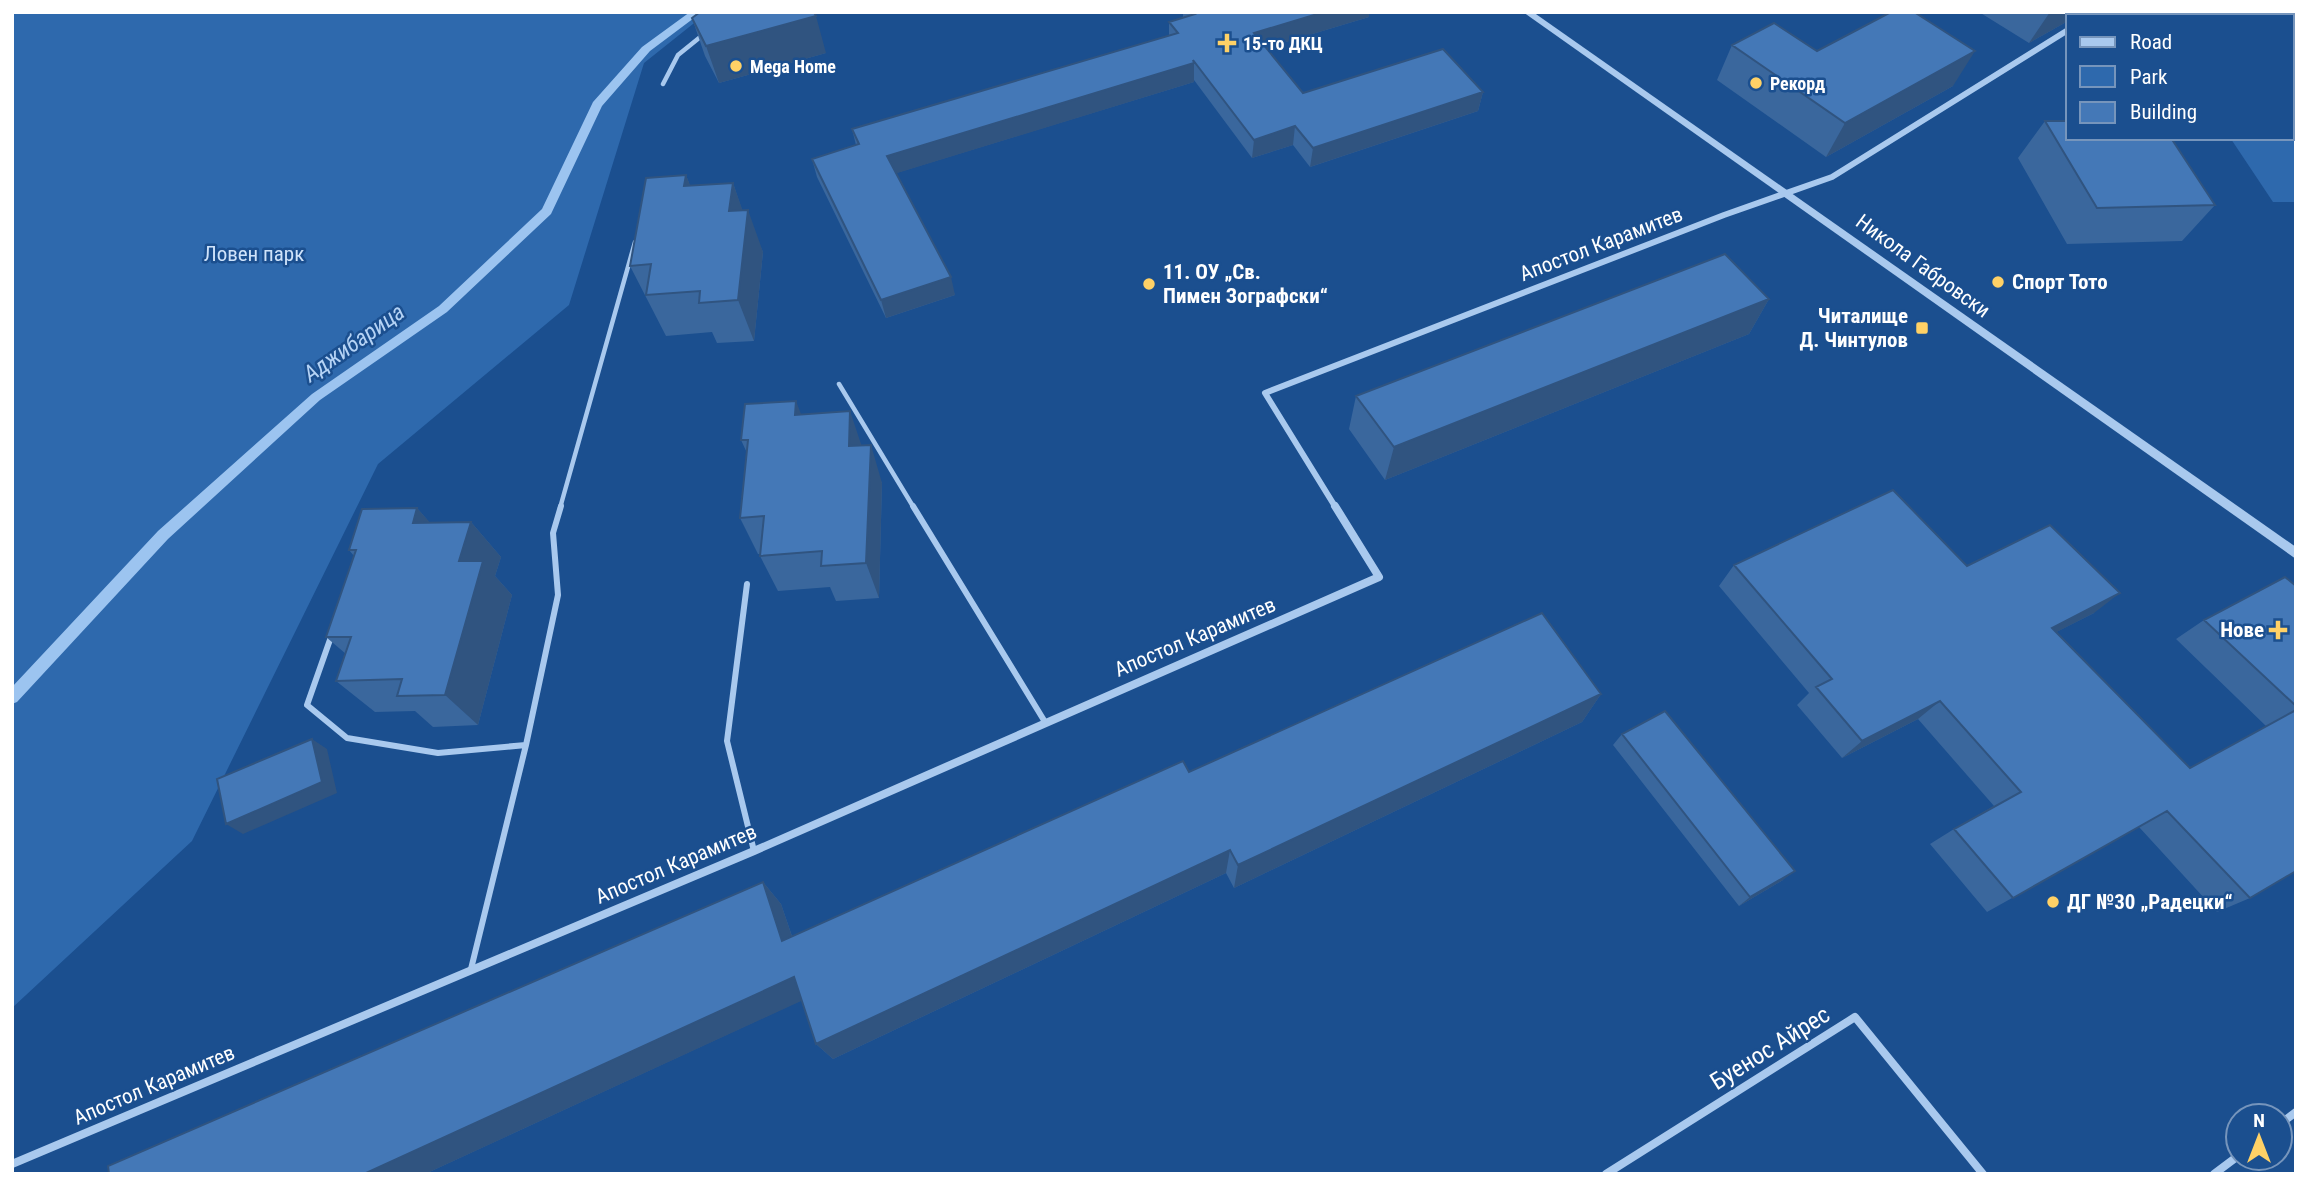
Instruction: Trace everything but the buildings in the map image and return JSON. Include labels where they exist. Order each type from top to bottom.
[{"type":"street","name":"Никола Габровски","points":[[1527,12],[2296,554]]},
{"type":"street","name":"Апостол Карамитев","points":[[12,1164],[754,851],[1379,577],[1265,393],[1724,215],[1832,177],[2066,31]]},
{"type":"street","name":"Буенос Айрес","points":[[1606,1174],[1855,1017],[1983,1174]]},
{"type":"lane","points":[[663,84],[668,65],[681,50],[714,27]]},
{"type":"lane","points":[[471,969],[526,745],[558,595],[553,534],[639,229]]},
{"type":"lane","points":[[839,384],[1045,722]]},
{"type":"lane","points":[[747,584],[727,741],[754,851]]},
{"type":"lane","points":[[334,631],[307,705],[347,738],[438,753],[526,745]]},
{"type":"green space","name":"Ловен парк","points":[[12,12],[708,12],[644,63],[569,305],[378,464],[192,841],[12,1008]]},
{"type":"green space","points":[[2296,139],[2296,202],[2273,202],[2232,140]]},
{"type":"waterway","name":"Аджибарица","points":[[12,697],[163,535],[316,397],[443,309],[547,211],[597,104],[646,49],[697,12]]},
{"type":"place","name":"15-то ДКЦ","points":[[1227,43]]},
{"type":"place","name":"Mega Home","points":[[736,66]]},
{"type":"place","name":"Рекорд","points":[[1756,83]]},
{"type":"place","name":"Спорт Тото","points":[[1998,282]]},
{"type":"place","name":"11. ОУ „Св. Пимен Зографски“","points":[[1149,284]]},
{"type":"place","name":"Читалище Д. Чинтулов","points":[[1922,328]]},
{"type":"place","name":"Нове","points":[[2278,630]]},
{"type":"place","name":"ДГ №30 „Радецки“","points":[[2053,902]]}]
